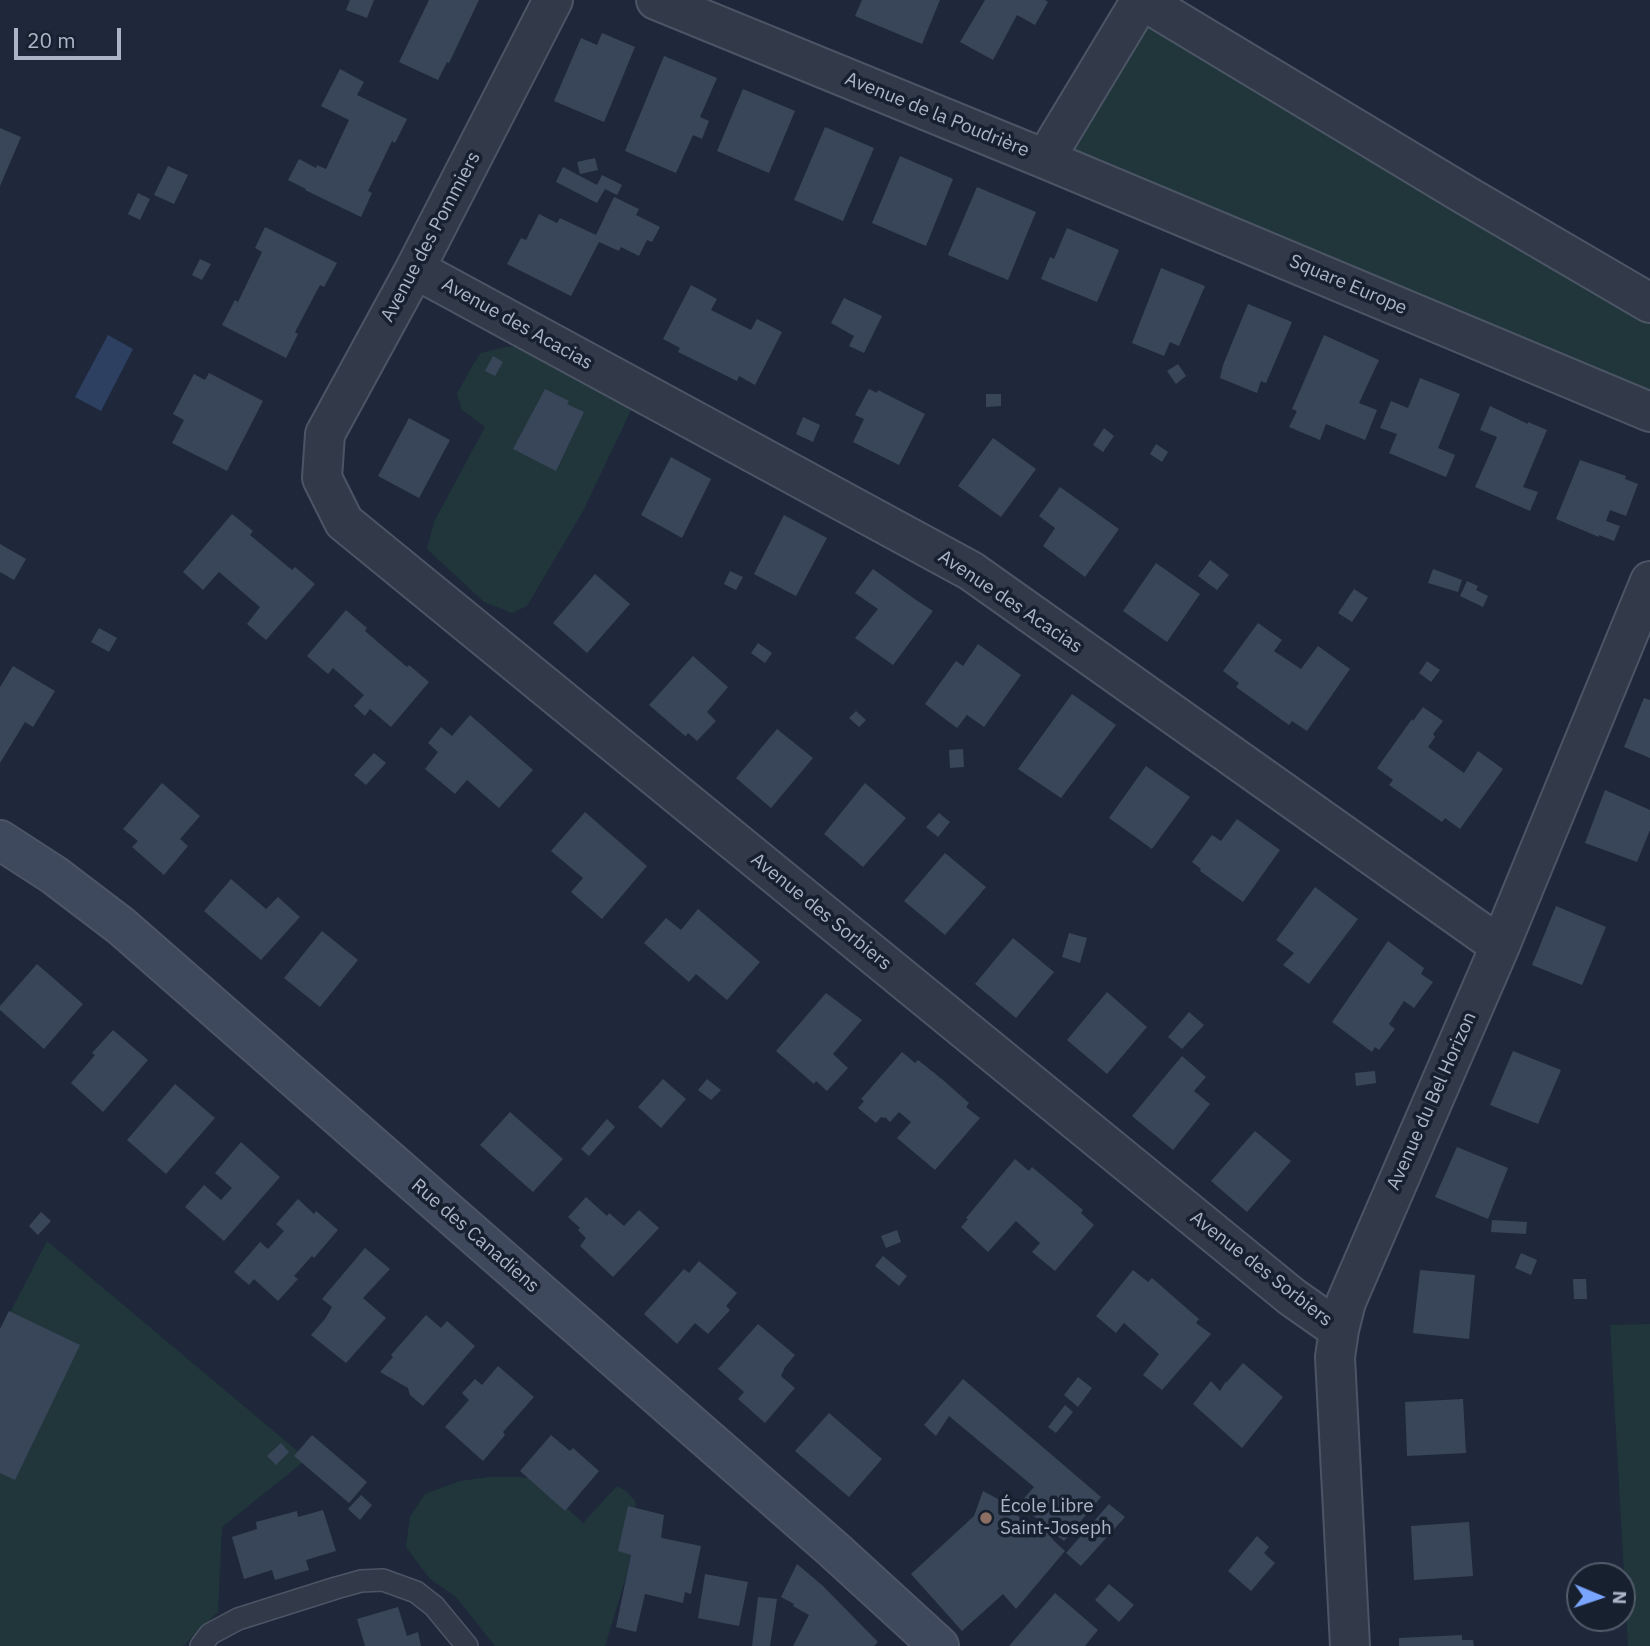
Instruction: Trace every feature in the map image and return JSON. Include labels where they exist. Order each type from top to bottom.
[{"type":"street","name":"Avenue des Pommiers","points":[[322,478],[325,434],[415,269],[553,0]]},
{"type":"street","name":"Avenue de la Poudrière","points":[[656,0],[1045,159],[1142,0]]},
{"type":"street","points":[[1142,0],[1650,303]]},
{"type":"street","name":"Square Europe","points":[[1045,159],[1650,412]]},
{"type":"street","name":"Avenue des Acacias","points":[[415,269],[971,571],[1500,946]]},
{"type":"street","name":"Avenue des Sorbiers","points":[[322,478],[344,522],[1292,1297],[1339,1330]]},
{"type":"street","name":"Avenue du Bel Horizon","points":[[1350,1646],[1335,1357],[1346,1302],[1500,946],[1650,581]]},
{"type":"street","name":"Rue des Canadiens","points":[[0,840],[54,875],[121,926],[823,1540],[939,1646]]},
{"type":"lane","points":[[201,1646],[210,1634],[238,1619],[361,1581],[383,1580],[416,1592],[434,1606],[467,1646]]},
{"type":"green space","points":[[1141,0],[1650,303],[1650,412],[1045,159]]},
{"type":"green space","points":[[506,347],[526,347],[632,408],[583,511],[527,606],[512,613],[484,602],[427,549],[434,522],[485,427],[462,410],[457,394],[481,353]]},
{"type":"green space","points":[[47,1241],[307,1459],[222,1527],[218,1612],[183,1646],[0,1646],[0,1332]]},
{"type":"green space","points":[[1650,1324],[1650,1646],[1628,1646],[1627,1632],[1636,1632],[1636,1562],[1623,1562],[1610,1325]]},
{"type":"green space","points":[[489,1477],[535,1479],[583,1523],[617,1486],[635,1501],[637,1519],[627,1574],[605,1646],[495,1646],[456,1597],[430,1579],[406,1547],[410,1517],[425,1494],[460,1481]]},
{"type":"water","points":[[108,335],[133,349],[101,411],[75,397]]},
{"type":"building","points":[[350,0],[374,0],[367,18],[346,10]]},
{"type":"building","points":[[429,0],[479,0],[438,80],[399,62]]},
{"type":"building","points":[[862,0],[940,0],[922,44],[855,16]]},
{"type":"building","points":[[985,0],[1048,2],[1035,25],[1017,15],[993,60],[960,42]]},
{"type":"building","points":[[602,33],[635,47],[604,122],[554,101],[581,38],[597,45]]},
{"type":"building","points":[[664,56],[717,78],[700,117],[709,121],[702,139],[693,135],[676,173],[625,151]]},
{"type":"building","points":[[340,69],[364,82],[357,95],[407,119],[395,143],[392,141],[368,191],[372,193],[361,217],[288,180],[299,159],[316,168],[317,165],[326,169],[349,120],[321,106]]},
{"type":"building","points":[[743,89],[795,111],[769,173],[717,151]]},
{"type":"building","points":[[825,127],[874,148],[843,221],[794,200]]},
{"type":"building","points":[[0,128],[21,137],[0,186]]},
{"type":"building","points":[[900,156],[953,179],[926,246],[872,223]]},
{"type":"building","points":[[595,158],[598,170],[580,174],[577,162]]},
{"type":"building","points":[[168,166],[188,175],[174,204],[154,195]]},
{"type":"building","points":[[563,167],[597,185],[602,175],[622,185],[617,195],[605,189],[597,203],[556,182]]},
{"type":"building","points":[[977,187],[1036,212],[1008,280],[948,255]]},
{"type":"building","points":[[138,193],[150,199],[140,220],[128,214]]},
{"type":"building","points":[[614,197],[639,209],[636,215],[660,227],[652,242],[647,240],[639,256],[621,247],[619,251],[599,242],[571,296],[507,264],[521,238],[526,240],[539,214],[557,223],[560,218],[596,235]]},
{"type":"building","points":[[265,227],[337,263],[324,287],[320,285],[295,332],[298,334],[286,358],[222,325],[235,300],[238,302],[262,252],[255,248]]},
{"type":"building","points":[[1067,228],[1119,250],[1097,302],[1041,279],[1050,257],[1054,259]]},
{"type":"building","points":[[200,259],[211,264],[202,280],[192,275]]},
{"type":"building","points":[[1161,268],[1205,286],[1179,346],[1170,342],[1164,356],[1132,343]]},
{"type":"building","points":[[691,285],[717,299],[711,310],[751,330],[757,319],[782,332],[755,385],[739,376],[737,381],[678,352],[680,348],[663,339]]},
{"type":"building","points":[[844,298],[882,316],[864,353],[849,346],[854,336],[831,323]]},
{"type":"building","points":[[1248,304],[1292,322],[1266,383],[1261,381],[1257,393],[1220,378]]},
{"type":"building","points":[[1324,335],[1379,360],[1359,403],[1377,410],[1365,440],[1326,424],[1320,440],[1289,427],[1297,411],[1292,409]]},
{"type":"building","points":[[493,356],[503,362],[495,376],[485,371]]},
{"type":"building","points":[[1178,364],[1186,376],[1176,384],[1167,371]]},
{"type":"building","points":[[209,373],[263,401],[227,471],[172,443],[184,420],[173,414],[194,374],[205,380]]},
{"type":"building","points":[[1420,378],[1460,394],[1438,448],[1455,455],[1446,477],[1389,453],[1397,434],[1380,428],[1391,401],[1408,408]]},
{"type":"building","points":[[545,389],[584,412],[556,471],[513,449]]},
{"type":"building","points":[[869,389],[877,393],[878,390],[925,414],[899,465],[853,442],[864,419],[855,415]]},
{"type":"building","points":[[986,394],[1001,394],[1001,406],[986,407]]},
{"type":"building","points":[[1490,406],[1547,430],[1523,487],[1538,492],[1530,511],[1475,487],[1497,437],[1480,430]]},
{"type":"building","points":[[803,417],[820,425],[813,442],[796,434]]},
{"type":"building","points":[[409,418],[450,440],[419,498],[378,476]]},
{"type":"building","points":[[1104,428],[1114,436],[1103,452],[1093,445]]},
{"type":"building","points":[[993,438],[1036,469],[1001,517],[958,486]]},
{"type":"building","points":[[1156,444],[1168,452],[1162,462],[1150,454]]},
{"type":"building","points":[[671,457],[711,479],[682,538],[641,515]]},
{"type":"building","points":[[1580,460],[1626,476],[1625,479],[1638,484],[1626,516],[1610,510],[1606,521],[1620,526],[1614,541],[1556,519]]},
{"type":"building","points":[[1060,487],[1119,529],[1085,577],[1043,546],[1055,528],[1039,516]]},
{"type":"building","points":[[232,514],[253,531],[250,535],[292,570],[295,567],[315,584],[266,640],[247,624],[260,607],[219,572],[203,590],[183,572]]},
{"type":"building","points":[[784,515],[827,538],[796,596],[754,574]]},
{"type":"building","points":[[0,544],[26,559],[14,580],[0,572]]},
{"type":"building","points":[[1210,560],[1229,575],[1217,590],[1198,576]]},
{"type":"building","points":[[1156,563],[1200,594],[1167,642],[1123,611]]},
{"type":"building","points":[[873,569],[933,611],[893,665],[855,638],[878,609],[855,593]]},
{"type":"building","points":[[1433,569],[1462,580],[1458,592],[1428,583]]},
{"type":"building","points":[[730,571],[743,577],[736,590],[724,584]]},
{"type":"building","points":[[595,574],[630,604],[587,653],[553,623]]},
{"type":"building","points":[[1467,581],[1478,586],[1476,590],[1488,596],[1483,607],[1460,596]]},
{"type":"building","points":[[1354,589],[1368,598],[1352,622],[1338,613]]},
{"type":"building","points":[[346,610],[367,628],[365,631],[429,682],[391,727],[370,709],[365,716],[354,706],[364,695],[333,668],[328,674],[307,656]]},
{"type":"building","points":[[1258,623],[1282,640],[1274,651],[1301,669],[1318,646],[1350,669],[1307,731],[1292,721],[1289,725],[1236,687],[1239,683],[1223,671]]},
{"type":"building","points":[[99,628],[117,638],[109,652],[91,642]]},
{"type":"building","points":[[758,643],[772,653],[765,663],[751,653]]},
{"type":"building","points":[[978,644],[1021,675],[984,727],[967,715],[957,728],[925,704],[956,661],[963,666]]},
{"type":"building","points":[[693,656],[728,687],[707,712],[716,721],[697,741],[688,733],[684,735],[649,705]]},
{"type":"building","points":[[1427,661],[1440,670],[1431,682],[1419,673]]},
{"type":"building","points":[[13,666],[55,691],[33,727],[25,722],[0,763],[0,687]]},
{"type":"building","points":[[1072,694],[1116,725],[1061,798],[1018,769]]},
{"type":"building","points":[[1644,698],[1650,700],[1650,758],[1624,747]]},
{"type":"building","points":[[1423,707],[1443,721],[1433,734],[1435,737],[1428,747],[1464,773],[1478,751],[1503,769],[1460,829],[1445,818],[1442,822],[1389,785],[1393,780],[1377,768]]},
{"type":"building","points":[[856,711],[866,720],[859,727],[849,718]]},
{"type":"building","points":[[470,715],[533,770],[499,808],[467,780],[455,794],[425,769],[438,752],[428,743],[441,727],[452,736]]},
{"type":"building","points":[[777,729],[813,758],[771,808],[736,778]]},
{"type":"building","points":[[963,749],[964,767],[950,768],[949,750]]},
{"type":"building","points":[[374,753],[386,763],[366,785],[354,775]]},
{"type":"building","points":[[1146,766],[1190,797],[1152,849],[1109,818]]},
{"type":"building","points":[[162,783],[200,816],[180,839],[188,846],[164,875],[132,847],[138,841],[123,829]]},
{"type":"building","points":[[865,783],[906,818],[863,867],[824,834]]},
{"type":"building","points":[[1605,790],[1650,810],[1650,830],[1637,862],[1585,843]]},
{"type":"building","points":[[585,812],[647,866],[602,919],[571,892],[583,878],[551,851]]},
{"type":"building","points":[[939,813],[950,822],[938,837],[926,827]]},
{"type":"building","points":[[1237,819],[1280,850],[1243,902],[1200,871],[1192,862],[1212,835],[1221,841]]},
{"type":"building","points":[[945,853],[986,887],[945,935],[904,901]]},
{"type":"building","points":[[231,879],[266,909],[278,897],[300,917],[261,960],[204,911]]},
{"type":"building","points":[[1315,887],[1358,919],[1309,984],[1283,965],[1294,953],[1276,940]]},
{"type":"building","points":[[1556,906],[1606,927],[1582,985],[1532,965]]},
{"type":"building","points":[[698,909],[760,962],[727,1000],[696,974],[689,982],[644,943],[666,918],[681,930]]},
{"type":"building","points":[[322,931],[358,960],[320,1007],[284,978]]},
{"type":"building","points":[[1069,933],[1087,938],[1080,963],[1062,957]]},
{"type":"building","points":[[1013,938],[1054,972],[1016,1018],[975,984]]},
{"type":"building","points":[[1388,941],[1424,968],[1421,974],[1433,982],[1414,1008],[1404,1001],[1389,1024],[1395,1029],[1379,1050],[1375,1047],[1372,1052],[1332,1022]]},
{"type":"building","points":[[37,964],[83,1004],[44,1049],[0,1010],[0,1006]]},
{"type":"building","points":[[1107,992],[1147,1027],[1107,1074],[1067,1040]]},
{"type":"building","points":[[826,993],[862,1020],[833,1054],[848,1068],[827,1091],[816,1081],[814,1084],[776,1051]]},
{"type":"building","points":[[1189,1012],[1204,1025],[1182,1049],[1168,1037]]},
{"type":"building","points":[[113,1030],[148,1060],[103,1112],[71,1083],[95,1055],[92,1053]]},
{"type":"building","points":[[1513,1051],[1561,1070],[1538,1124],[1490,1105]]},
{"type":"building","points":[[902,1052],[915,1063],[918,1060],[943,1080],[969,1103],[966,1107],[980,1118],[935,1170],[897,1138],[911,1122],[899,1112],[890,1122],[881,1117],[876,1123],[858,1108],[864,1101],[861,1099]]},
{"type":"building","points":[[1182,1056],[1206,1077],[1194,1091],[1210,1104],[1173,1150],[1132,1116]]},
{"type":"building","points":[[1375,1071],[1376,1083],[1356,1086],[1355,1073]]},
{"type":"building","points":[[663,1079],[686,1099],[661,1128],[638,1107]]},
{"type":"building","points":[[707,1079],[721,1090],[711,1100],[698,1090]]},
{"type":"building","points":[[175,1084],[215,1118],[166,1174],[127,1140]]},
{"type":"building","points":[[510,1112],[563,1159],[533,1192],[480,1145]]},
{"type":"building","points":[[607,1119],[615,1127],[589,1156],[581,1149]]},
{"type":"building","points":[[1255,1131],[1291,1161],[1247,1212],[1211,1181]]},
{"type":"building","points":[[241,1142],[280,1177],[224,1241],[185,1207],[204,1185],[221,1200],[232,1188],[215,1173]]},
{"type":"building","points":[[1457,1147],[1508,1168],[1488,1219],[1435,1197]]},
{"type":"building","points":[[1015,1159],[1029,1171],[1032,1167],[1083,1210],[1081,1213],[1094,1225],[1055,1271],[1032,1252],[1040,1243],[1016,1221],[988,1252],[961,1227]]},
{"type":"building","points":[[586,1197],[607,1216],[609,1213],[624,1226],[639,1210],[659,1228],[613,1277],[580,1246],[586,1238],[568,1217]]},
{"type":"building","points":[[298,1199],[338,1230],[294,1276],[298,1279],[278,1301],[254,1279],[249,1285],[234,1272],[260,1242],[268,1249],[284,1231],[276,1224]]},
{"type":"building","points":[[41,1212],[51,1221],[38,1235],[29,1226]]},
{"type":"building","points":[[1492,1220],[1527,1222],[1526,1234],[1491,1232]]},
{"type":"building","points":[[897,1230],[901,1242],[886,1248],[881,1236]]},
{"type":"building","points":[[365,1248],[390,1269],[363,1298],[386,1318],[346,1363],[311,1335],[332,1307],[322,1299]]},
{"type":"building","points":[[1521,1253],[1537,1260],[1531,1275],[1515,1268]]},
{"type":"building","points":[[883,1256],[907,1276],[899,1286],[875,1266]]},
{"type":"building","points":[[699,1261],[737,1293],[726,1306],[730,1310],[708,1334],[695,1323],[677,1344],[644,1314],[684,1269],[689,1273]]},
{"type":"building","points":[[1133,1270],[1148,1282],[1152,1278],[1199,1319],[1196,1323],[1211,1334],[1162,1390],[1143,1375],[1159,1354],[1124,1323],[1116,1333],[1096,1316]]},
{"type":"building","points":[[1420,1270],[1475,1275],[1469,1339],[1413,1333]]},
{"type":"building","points":[[1573,1279],[1586,1279],[1587,1299],[1574,1299]]},
{"type":"building","points":[[9,1311],[80,1345],[15,1480],[0,1473],[0,1329]]},
{"type":"building","points":[[426,1315],[441,1328],[447,1321],[475,1346],[423,1406],[410,1395],[408,1388],[380,1372],[393,1357],[391,1355]]},
{"type":"building","points":[[758,1324],[795,1355],[781,1376],[795,1388],[765,1423],[738,1399],[744,1392],[718,1369]]},
{"type":"building","points":[[1243,1363],[1283,1397],[1242,1448],[1193,1404],[1211,1381],[1220,1391]]},
{"type":"building","points":[[498,1366],[534,1397],[503,1432],[505,1435],[483,1461],[445,1427],[469,1400],[462,1393],[475,1379],[482,1385]]},
{"type":"building","points":[[1078,1377],[1092,1388],[1078,1407],[1064,1395]]},
{"type":"building","points":[[963,1379],[1101,1497],[1064,1541],[1019,1504],[1034,1487],[949,1416],[936,1436],[924,1425]]},
{"type":"building","points":[[1463,1399],[1466,1453],[1407,1456],[1405,1402]]},
{"type":"building","points":[[1065,1405],[1073,1412],[1056,1433],[1048,1427]]},
{"type":"building","points":[[829,1413],[882,1459],[849,1497],[795,1451]]},
{"type":"building","points":[[312,1435],[367,1482],[349,1503],[294,1456]]},
{"type":"building","points":[[551,1435],[570,1451],[573,1448],[599,1471],[565,1511],[520,1471]]},
{"type":"building","points":[[281,1443],[289,1452],[276,1465],[267,1456]]},
{"type":"building","points":[[983,1491],[1009,1505],[1028,1528],[1037,1519],[1065,1551],[1016,1609],[1003,1594],[962,1631],[911,1574],[974,1516]]},
{"type":"building","points":[[361,1495],[372,1505],[360,1520],[348,1509]]},
{"type":"building","points":[[1109,1504],[1125,1517],[1081,1566],[1066,1553]]},
{"type":"building","points":[[628,1506],[664,1515],[662,1538],[701,1546],[691,1594],[685,1592],[683,1603],[645,1594],[636,1632],[616,1627],[631,1555],[618,1551]]},
{"type":"building","points":[[323,1510],[336,1551],[306,1560],[309,1570],[275,1580],[272,1570],[244,1579],[232,1537],[257,1529],[256,1522],[297,1511],[298,1517]]},
{"type":"building","points":[[1469,1522],[1473,1576],[1414,1580],[1411,1526]]},
{"type":"building","points":[[1257,1536],[1269,1547],[1264,1553],[1275,1563],[1251,1591],[1228,1571]]},
{"type":"building","points":[[797,1564],[823,1586],[878,1642],[874,1646],[793,1646],[809,1615],[781,1597]]},
{"type":"building","points":[[705,1574],[748,1582],[739,1626],[698,1618]]},
{"type":"building","points":[[1109,1584],[1134,1605],[1119,1622],[1095,1600]]},
{"type":"building","points":[[1055,1593],[1098,1630],[1085,1646],[1009,1646]]},
{"type":"building","points":[[758,1597],[777,1599],[770,1646],[752,1646]]},
{"type":"building","points":[[398,1607],[407,1636],[418,1632],[421,1646],[365,1646],[357,1619]]},
{"type":"building","points":[[1462,1635],[1462,1640],[1473,1640],[1474,1646],[1399,1646],[1399,1638]]},
{"type":"place","name":"École Libre Saint-Joseph","points":[[986,1518]]}]
